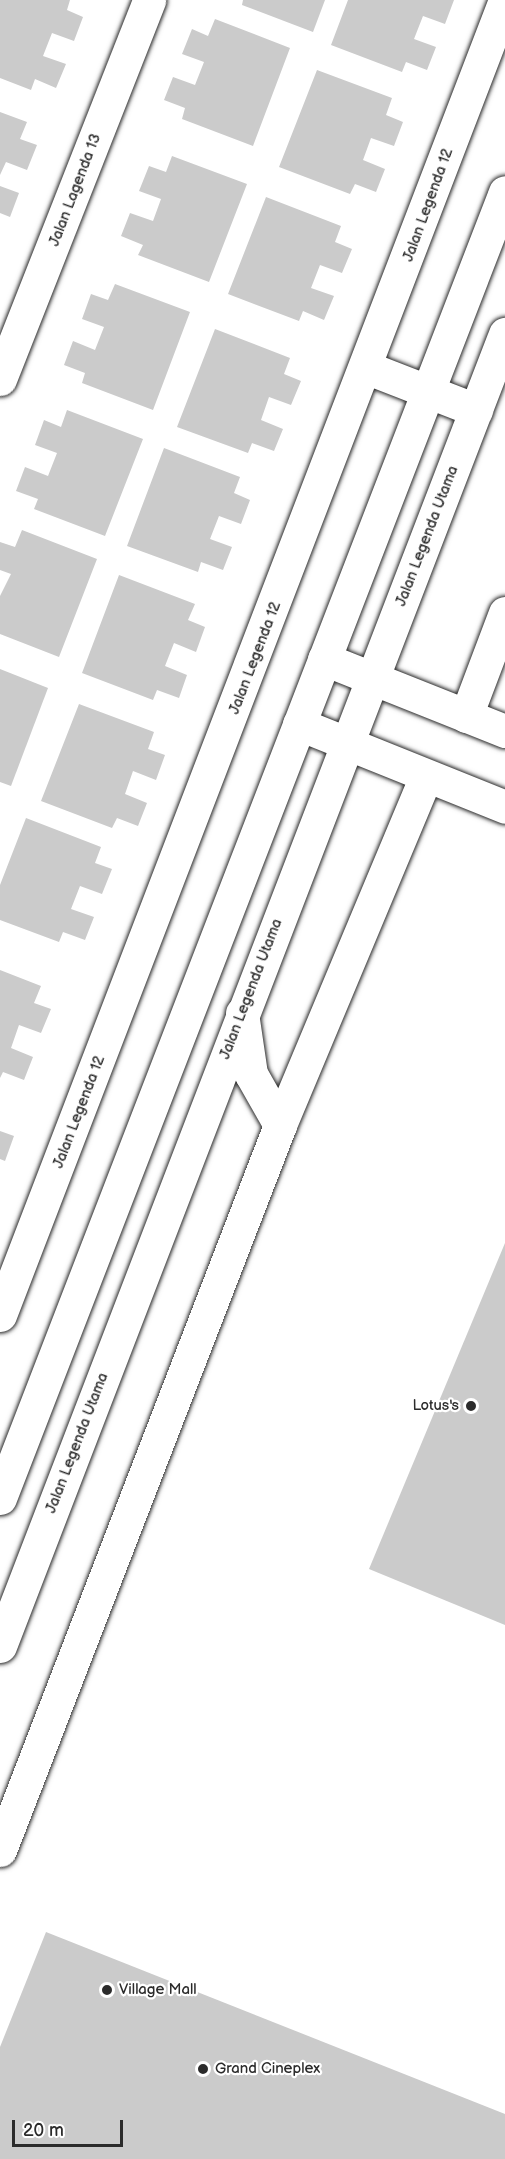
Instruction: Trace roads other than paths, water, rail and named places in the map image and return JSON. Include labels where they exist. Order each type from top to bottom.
[{"type":"street","name":"Jalan Lagenda 13","points":[[0,380],[149,0]]},
{"type":"street","name":"Jalan Legenda 12","points":[[0,1315],[368,368],[505,0]]},
{"type":"street","points":[[0,1498],[505,192]]},
{"type":"street","name":"Jalan Legenda Utama","points":[[0,1646],[242,1012],[505,334]]},
{"type":"street","points":[[368,368],[476,410]]},
{"type":"street","points":[[466,716],[505,613]]},
{"type":"street","points":[[324,659],[505,731]]},
{"type":"street","points":[[299,724],[505,807]]},
{"type":"street","points":[[0,1850],[280,1125],[426,776]]},
{"type":"street","points":[[242,1012],[251,1074],[280,1125]]},
{"type":"place","name":"Lotus's","points":[[471,1406]]},
{"type":"place","name":"Village Mall","points":[[107,1990]]},
{"type":"place","name":"Grand Cineplex","points":[[203,2069]]}]
